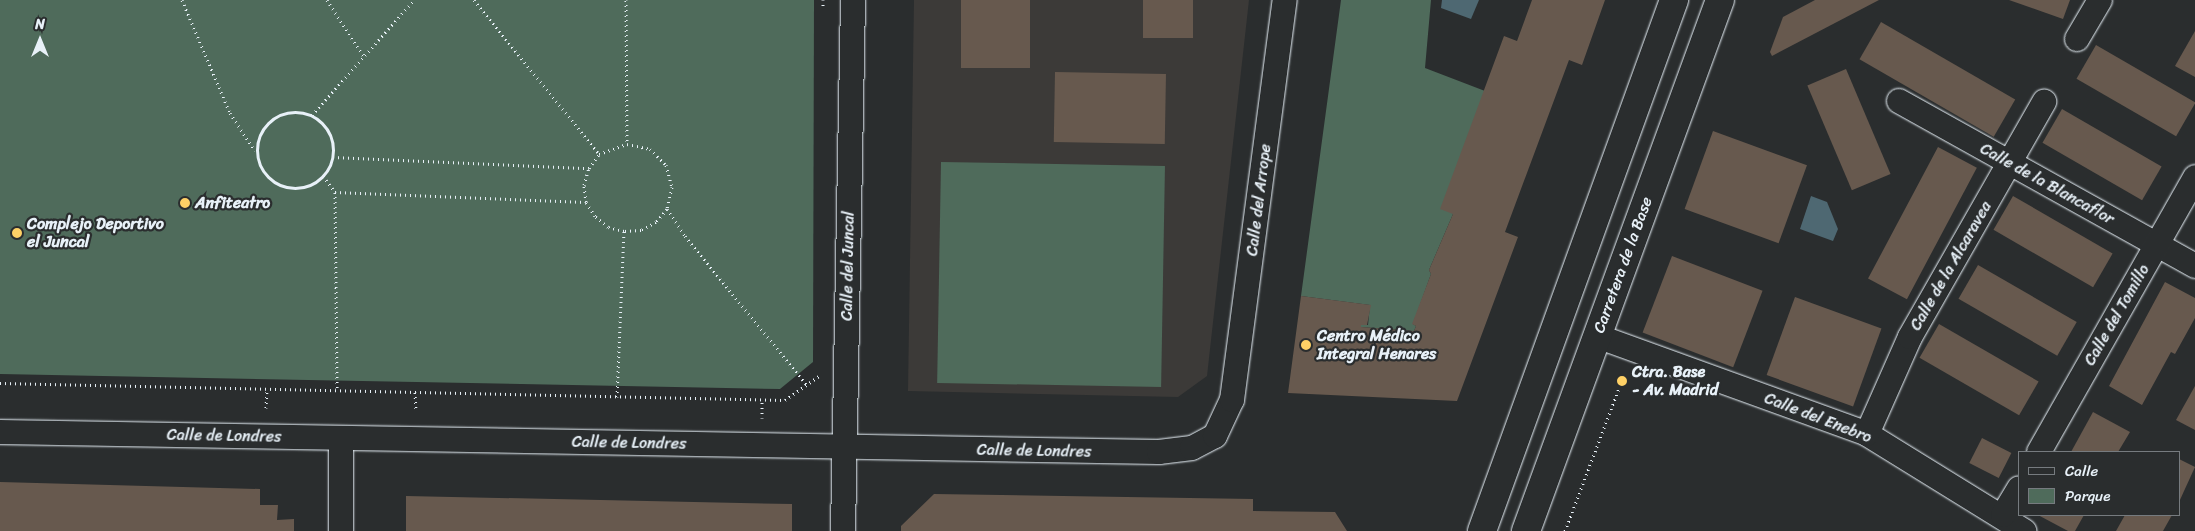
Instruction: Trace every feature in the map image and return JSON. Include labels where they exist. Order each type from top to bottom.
[{"type":"main road","points":[[1482,531],[1674,0]]},
{"type":"main road","name":"Carretera de la Base","points":[[1526,531],[1720,0]]},
{"type":"street","name":"Calle del Juncal","points":[[843,531],[853,0]]},
{"type":"street","name":"Calle del Arrope","points":[[1232,400],[1285,0]]},
{"type":"street","points":[[2077,39],[2100,0]]},
{"type":"street","name":"Calle de la Blancaflor","points":[[1900,101],[2195,266]]},
{"type":"street","name":"Calle de la Alcaravea","points":[[1867,434],[1910,337],[2044,102]]},
{"type":"street","name":"Calle del Tomillo","points":[[2040,451],[2195,177]]},
{"type":"street","name":"Calle del Enebro","points":[[1597,336],[1867,434],[2004,515],[2024,531]]},
{"type":"street","name":"Calle de Londres","points":[[0,432],[844,448],[1167,451],[1192,448],[1215,436],[1232,400]]},
{"type":"street","points":[[341,438],[341,531]]},
{"type":"street","points":[[2004,515],[2018,490]]},
{"type":"path","points":[[182,0],[230,112],[256,151],[262,171],[275,183],[294,188],[310,185],[323,176],[333,156],[333,141],[323,123],[312,115],[295,110],[275,116],[261,129],[256,151]]},
{"type":"path","points":[[327,0],[364,57]]},
{"type":"path","points":[[312,115],[414,0]]},
{"type":"path","points":[[474,0],[599,154]]},
{"type":"path","points":[[626,0],[628,144]]},
{"type":"path","points":[[823,0],[823,20]]},
{"type":"path","points":[[628,144],[650,149],[666,165],[672,187],[667,209],[648,226],[624,231],[608,227],[595,216],[586,202],[584,185],[589,168],[599,154],[628,144]]},
{"type":"path","points":[[333,156],[589,168]]},
{"type":"path","points":[[323,176],[336,192],[337,391]]},
{"type":"path","points":[[336,192],[586,202]]},
{"type":"path","points":[[667,209],[685,236],[807,385]]},
{"type":"path","points":[[616,397],[624,231]]},
{"type":"path","points":[[1565,531],[1626,370]]},
{"type":"path","points":[[0,383],[785,400],[822,374]]},
{"type":"shaded area","points":[[914,0],[1249,0],[1207,376],[1178,397],[908,391]]},
{"type":"green space","points":[[0,0],[814,0],[813,362],[780,389],[0,374]]},
{"type":"green space","points":[[1341,0],[1431,0],[1425,68],[1485,91],[1453,214],[1429,270],[1431,274],[1413,324],[1416,326],[1414,331],[1361,327],[1361,325],[1368,325],[1370,305],[1301,296]]},
{"type":"green space","points":[[941,162],[1165,166],[1161,387],[937,383]]},
{"type":"water","points":[[1442,0],[1479,0],[1471,19],[1441,8]]},
{"type":"water","points":[[1811,196],[1827,202],[1838,229],[1833,241],[1800,229]]},
{"type":"building","points":[[961,0],[1030,0],[1030,68],[961,68]]},
{"type":"building","points":[[1143,0],[1193,0],[1193,38],[1143,38]]},
{"type":"building","points":[[1532,0],[1605,0],[1582,65],[1569,60],[1505,232],[1518,237],[1457,401],[1288,393],[1301,296],[1371,305],[1367,325],[1361,325],[1361,327],[1414,331],[1416,326],[1412,324],[1431,274],[1429,270],[1453,214],[1440,209],[1504,36],[1517,41]]},
{"type":"building","points":[[1815,0],[1879,0],[1772,56],[1770,52],[1783,17]]},
{"type":"building","points":[[2009,0],[2070,0],[2063,19]]},
{"type":"building","points":[[1881,22],[2015,99],[1994,137],[1860,59]]},
{"type":"building","points":[[2195,31],[2195,77],[2175,66]]},
{"type":"building","points":[[2096,45],[2195,102],[2176,136],[2076,79]]},
{"type":"building","points":[[1846,69],[1891,174],[1852,190],[1807,85]]},
{"type":"building","points":[[1055,72],[1166,74],[1165,144],[1054,142]]},
{"type":"building","points":[[2062,109],[2162,167],[2142,200],[2042,143]]},
{"type":"building","points":[[1713,131],[1807,165],[1779,243],[1685,209]]},
{"type":"building","points":[[1938,147],[1977,168],[1907,299],[1868,279]]},
{"type":"building","points":[[2013,196],[2113,253],[2093,287],[1994,230]]},
{"type":"building","points":[[1672,256],[1763,291],[1733,367],[1643,333]]},
{"type":"building","points":[[1978,265],[2077,322],[2057,356],[1958,299]]},
{"type":"building","points":[[2165,282],[2195,298],[2195,318],[2175,354],[2171,352],[2142,405],[2109,386]]},
{"type":"building","points":[[1795,297],[1881,328],[1853,406],[1767,375]]},
{"type":"building","points":[[1939,324],[2039,381],[2019,415],[1920,358]]},
{"type":"building","points":[[2195,386],[2195,430],[2176,420]]},
{"type":"building","points":[[2093,412],[2130,432],[2119,451],[2072,451]]},
{"type":"building","points":[[1982,438],[2011,453],[1999,478],[1969,463]]},
{"type":"building","points":[[2180,460],[2195,467],[2180,500]]},
{"type":"building","points":[[0,482],[260,489],[260,505],[278,505],[277,520],[294,519],[294,531],[0,531]]},
{"type":"building","points":[[934,494],[1253,499],[1253,511],[1335,512],[1347,531],[901,531],[901,526]]},
{"type":"building","points":[[406,496],[792,504],[792,531],[406,531]]},
{"type":"building","points":[[2040,516],[2083,516],[2075,531],[2068,531]]},
{"type":"building","points":[[2124,516],[2171,516],[2163,531],[2116,531]]},
{"type":"place","name":"Anfiteatro","points":[[185,203]]},
{"type":"place","name":"Complejo Deportivo el Juncal","points":[[17,233]]},
{"type":"place","name":"Centro Médico Integral Henares","points":[[1306,345]]},
{"type":"place","name":"Ctra. Base - Av. Madrid","points":[[1622,381]]}]
